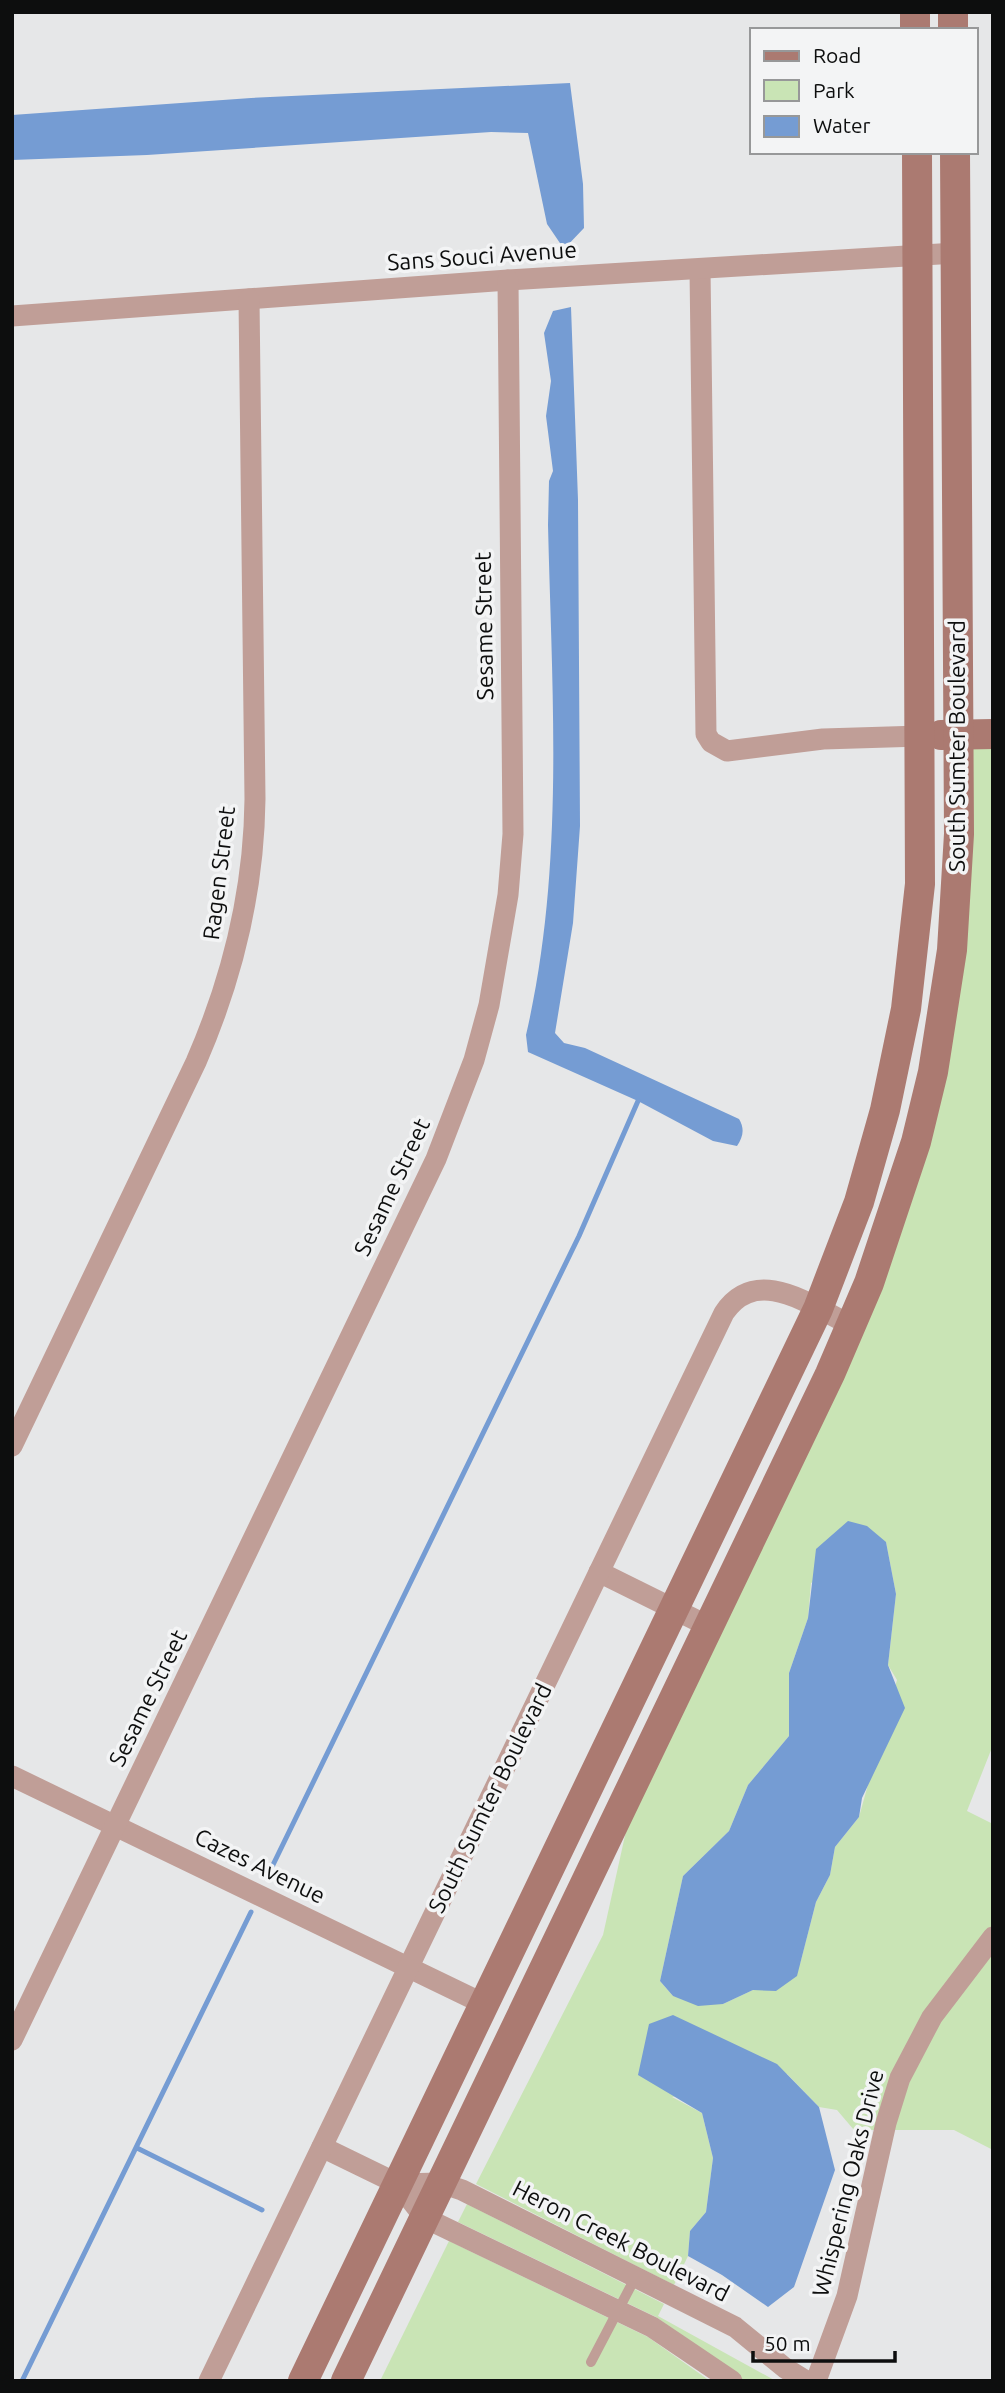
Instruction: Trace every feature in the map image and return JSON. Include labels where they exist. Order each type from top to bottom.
[{"type":"main road","name":"South Sumter Boulevard","points":[[303,2381],[818,1309],[843,1247],[875,1149],[906,1009],[920,884],[917,154]]},
{"type":"main road","name":"South Sumter Boulevard","points":[[346,2381],[851,1325],[893,1220],[933,1072],[947,993],[956,907],[959,834],[955,154]]},
{"type":"main road","points":[[920,736],[993,734]]},
{"type":"street","name":"Sans Souci Avenue","points":[[12,316],[508,280],[956,253]]},
{"type":"street","points":[[700,269],[706,734],[711,742],[727,751],[822,739],[920,736]]},
{"type":"street","name":"Sesame Street","points":[[12,2040],[436,1159],[470,1073],[489,1005],[506,908],[513,834],[508,280]]},
{"type":"street","name":"Ragen Street","points":[[12,1446],[196,1062],[232,966],[244,917],[254,842],[255,799],[249,299]]},
{"type":"street","name":"South Sumter Boulevard","points":[[209,2381],[598,1572],[731,1302],[745,1291],[764,1289],[782,1292],[851,1325]]},
{"type":"street","points":[[598,1572],[708,1626]]},
{"type":"street","name":"Cazes Avenue","points":[[12,1776],[484,2004]]},
{"type":"street","name":"Whispering Oaks Drive","points":[[816,2381],[847,2296],[886,2123],[900,2078],[932,2017],[993,1937]]},
{"type":"street","name":"Heron Creek Boulevard","points":[[322,2147],[398,2184],[425,2218],[652,2327],[732,2381]]},
{"type":"street","name":"Heron Creek Boulevard","points":[[398,2184],[441,2183],[461,2190],[735,2327],[785,2368],[806,2381]]},
{"type":"lane","points":[[591,2362],[635,2278]]},
{"type":"green space","points":[[968,745],[993,745],[993,1745],[967,1811],[993,1824],[993,2150],[954,2130],[854,2130],[837,2110],[819,2107],[787,2074],[672,2097],[702,2113],[713,2158],[706,2212],[690,2231],[688,2256],[674,2285],[476,2184],[603,1935],[630,1813],[902,1223]],"holes":[[[886,1542],[896,1594],[888,1665],[897,1680],[859,1817],[835,1847],[830,1875],[816,1902],[800,1964],[763,1990],[753,1990],[723,2004],[673,1996],[660,1981],[683,1876],[729,1831],[748,1785],[789,1736],[789,1673],[808,1618],[811,1583]]]},
{"type":"green space","points":[[467,2204],[664,2304],[658,2316],[776,2381],[723,2381],[730,2369],[656,2317],[458,2222]]},
{"type":"green space","points":[[449,2241],[648,2337],[710,2381],[380,2381]]},
{"type":"water","points":[[570,83],[583,184],[584,228],[564,249],[547,224],[528,133],[491,132],[147,155],[12,160],[12,115],[251,98]]},
{"type":"water","points":[[571,307],[578,500],[580,826],[573,923],[555,1033],[564,1043],[585,1048],[739,1119],[742,1133],[737,1146],[713,1141],[638,1101],[528,1052],[526,1035],[546,908],[553,781],[548,525],[549,481],[553,471],[546,416],[551,381],[544,333],[553,311]]},
{"type":"water","points":[[848,1521],[867,1526],[886,1542],[896,1594],[888,1665],[905,1708],[862,1798],[859,1817],[835,1847],[830,1875],[816,1902],[797,1976],[776,1991],[753,1990],[723,2004],[698,2006],[673,1996],[660,1981],[683,1876],[729,1831],[748,1785],[789,1736],[789,1673],[808,1618],[816,1549]]},
{"type":"water","points":[[673,2015],[777,2064],[819,2107],[835,2170],[794,2287],[768,2307],[722,2275],[688,2256],[690,2231],[706,2212],[713,2158],[702,2113],[638,2075],[649,2024]]},
{"type":"waterway","points":[[270,1871],[579,1236],[638,1101]]},
{"type":"waterway","points":[[22,2381],[251,1912]]},
{"type":"waterway","points":[[137,2148],[262,2210]]}]
